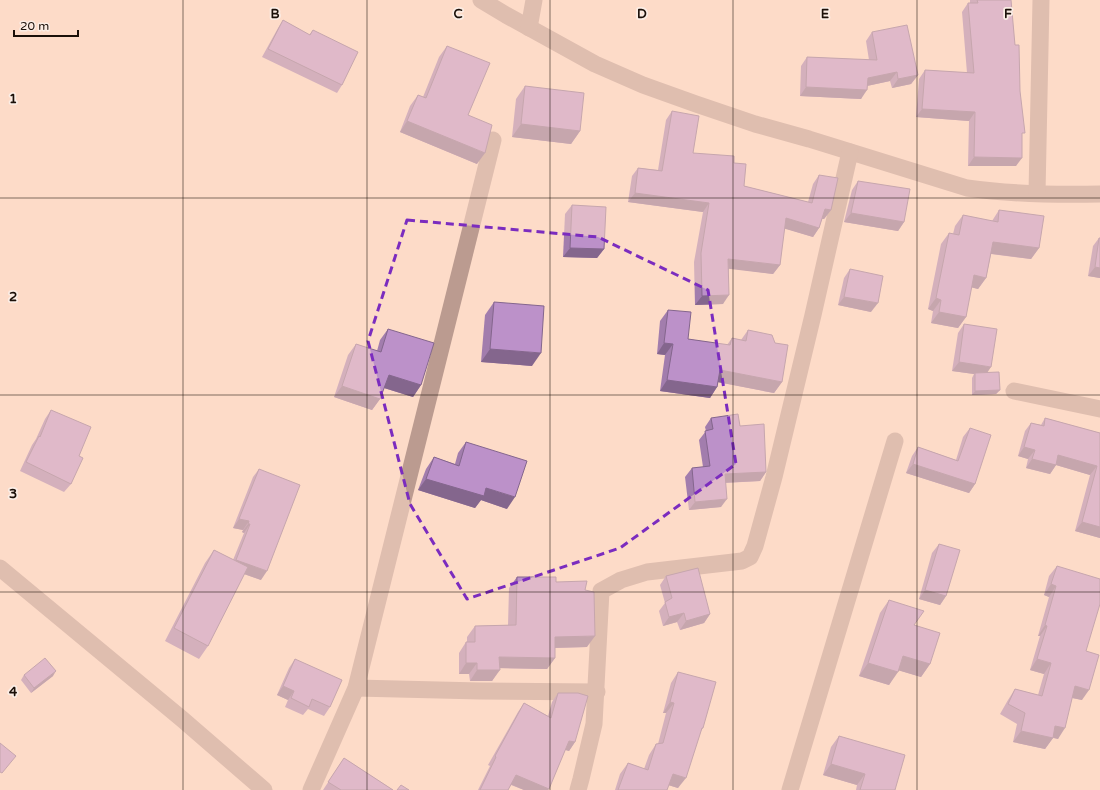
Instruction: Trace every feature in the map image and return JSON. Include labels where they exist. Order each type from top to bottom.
[{"type":"street","points":[[481,0],[595,64],[643,85],[696,104],[967,188],[988,191],[1100,194]]},
{"type":"street","points":[[529,28],[534,0]]},
{"type":"street","points":[[1037,193],[1041,0]]},
{"type":"street","points":[[311,790],[356,688],[493,140]]},
{"type":"street","points":[[578,790],[582,779],[594,724],[597,692],[601,591],[621,580],[648,572],[742,561],[750,557],[756,546],[813,315],[850,152]]},
{"type":"street","points":[[1014,390],[1100,409]]},
{"type":"street","points":[[790,790],[895,441]]},
{"type":"street","points":[[0,568],[182,719],[264,790]]},
{"type":"street","points":[[356,688],[597,692]]},
{"type":"highlighted area","points":[[407,220],[598,237],[708,290],[736,464],[620,548],[467,599],[410,504],[368,341]]},
{"type":"building","points":[[977,0],[1011,0],[1015,45],[1019,45],[1020,91],[1025,133],[1022,133],[1022,158],[974,157],[975,112],[922,109],[925,70],[974,73],[968,3],[978,3]]},
{"type":"building","points":[[283,20],[310,35],[313,30],[358,52],[342,85],[268,49]]},
{"type":"building","points":[[907,25],[918,75],[898,79],[897,72],[868,78],[867,90],[806,87],[807,57],[877,60],[872,32]]},
{"type":"building","points":[[447,46],[490,63],[468,115],[492,125],[485,153],[407,121],[418,95],[426,98]]},
{"type":"building","points":[[525,86],[584,93],[580,131],[521,124]]},
{"type":"building","points":[[672,111],[699,116],[693,153],[734,156],[734,163],[746,164],[744,186],[812,203],[819,175],[838,178],[831,210],[825,209],[819,228],[786,218],[780,265],[728,259],[729,295],[702,296],[701,253],[709,203],[635,193],[638,168],[662,171]]},
{"type":"building","points":[[858,181],[910,189],[904,222],[851,213]]},
{"type":"building","points":[[572,205],[606,207],[604,249],[570,248]]},
{"type":"building","points":[[999,210],[1044,216],[1039,248],[993,242],[986,278],[974,275],[966,317],[939,312],[941,300],[936,298],[949,233],[959,235],[963,215],[998,222]]},
{"type":"building","points":[[1100,238],[1100,268],[1095,267]]},
{"type":"building","points":[[850,269],[883,276],[878,303],[844,297]]},
{"type":"building","points":[[494,302],[544,306],[541,353],[490,349]]},
{"type":"building","points":[[668,310],[691,312],[688,339],[730,345],[732,338],[746,341],[748,330],[772,335],[775,343],[788,345],[782,382],[720,370],[717,387],[667,380],[673,344],[664,343]]},
{"type":"building","points":[[964,324],[997,329],[991,367],[959,362]]},
{"type":"building","points":[[388,329],[434,343],[421,385],[389,375],[380,399],[342,386],[356,344],[381,352]]},
{"type":"building","points":[[999,372],[1000,390],[975,391],[975,373]]},
{"type":"building","points":[[51,410],[91,427],[79,456],[83,458],[71,484],[26,462],[39,436],[40,437]]},
{"type":"building","points":[[738,414],[740,426],[764,424],[766,472],[725,474],[727,499],[695,502],[692,468],[710,466],[705,431],[713,429],[711,418]]},
{"type":"building","points":[[1045,418],[1100,433],[1100,527],[1082,522],[1097,466],[1058,455],[1056,465],[1032,459],[1035,450],[1024,447],[1031,423],[1044,426]]},
{"type":"building","points":[[970,428],[991,435],[975,484],[913,464],[918,447],[958,461]]},
{"type":"building","points":[[466,442],[527,461],[515,497],[486,488],[484,496],[426,479],[434,457],[459,466]]},
{"type":"building","points":[[259,469],[300,485],[267,571],[236,560],[250,524],[248,524],[249,521],[239,519]]},
{"type":"building","points":[[939,544],[960,550],[946,596],[925,590]]},
{"type":"building","points":[[214,550],[248,567],[208,646],[174,628]]},
{"type":"building","points":[[1057,566],[1100,579],[1100,604],[1086,651],[1099,655],[1089,690],[1075,686],[1065,728],[1055,726],[1053,738],[1021,731],[1025,713],[1008,704],[1015,689],[1042,696],[1051,663],[1037,659],[1047,626],[1045,625],[1056,586],[1051,584]]},
{"type":"building","points":[[698,568],[710,614],[686,621],[684,613],[669,617],[665,602],[672,598],[666,576]]},
{"type":"building","points":[[517,577],[556,577],[556,582],[587,581],[585,590],[594,592],[595,636],[555,637],[555,658],[499,657],[500,670],[477,670],[477,663],[466,663],[466,642],[475,642],[475,626],[516,625]]},
{"type":"building","points":[[889,600],[924,611],[914,625],[940,633],[930,664],[903,656],[898,672],[868,663]]},
{"type":"building","points":[[45,658],[56,671],[34,688],[24,675]]},
{"type":"building","points":[[295,659],[342,680],[330,707],[312,699],[309,707],[291,698],[294,691],[283,686]]},
{"type":"building","points":[[678,672],[716,682],[703,728],[686,778],[673,774],[667,790],[618,790],[628,763],[648,770],[656,744],[663,743],[674,703],[670,702]]},
{"type":"building","points":[[558,693],[578,693],[588,696],[575,742],[569,741],[549,789],[516,775],[508,790],[480,790],[496,757],[495,756],[524,703],[551,718]]},
{"type":"building","points":[[839,736],[905,755],[895,790],[860,790],[865,774],[831,764]]},
{"type":"building","points":[[0,743],[16,756],[2,773],[0,772]]},
{"type":"building","points":[[344,758],[393,790],[341,790],[328,782]]},
{"type":"building","points":[[401,785],[409,790],[397,790]]}]
